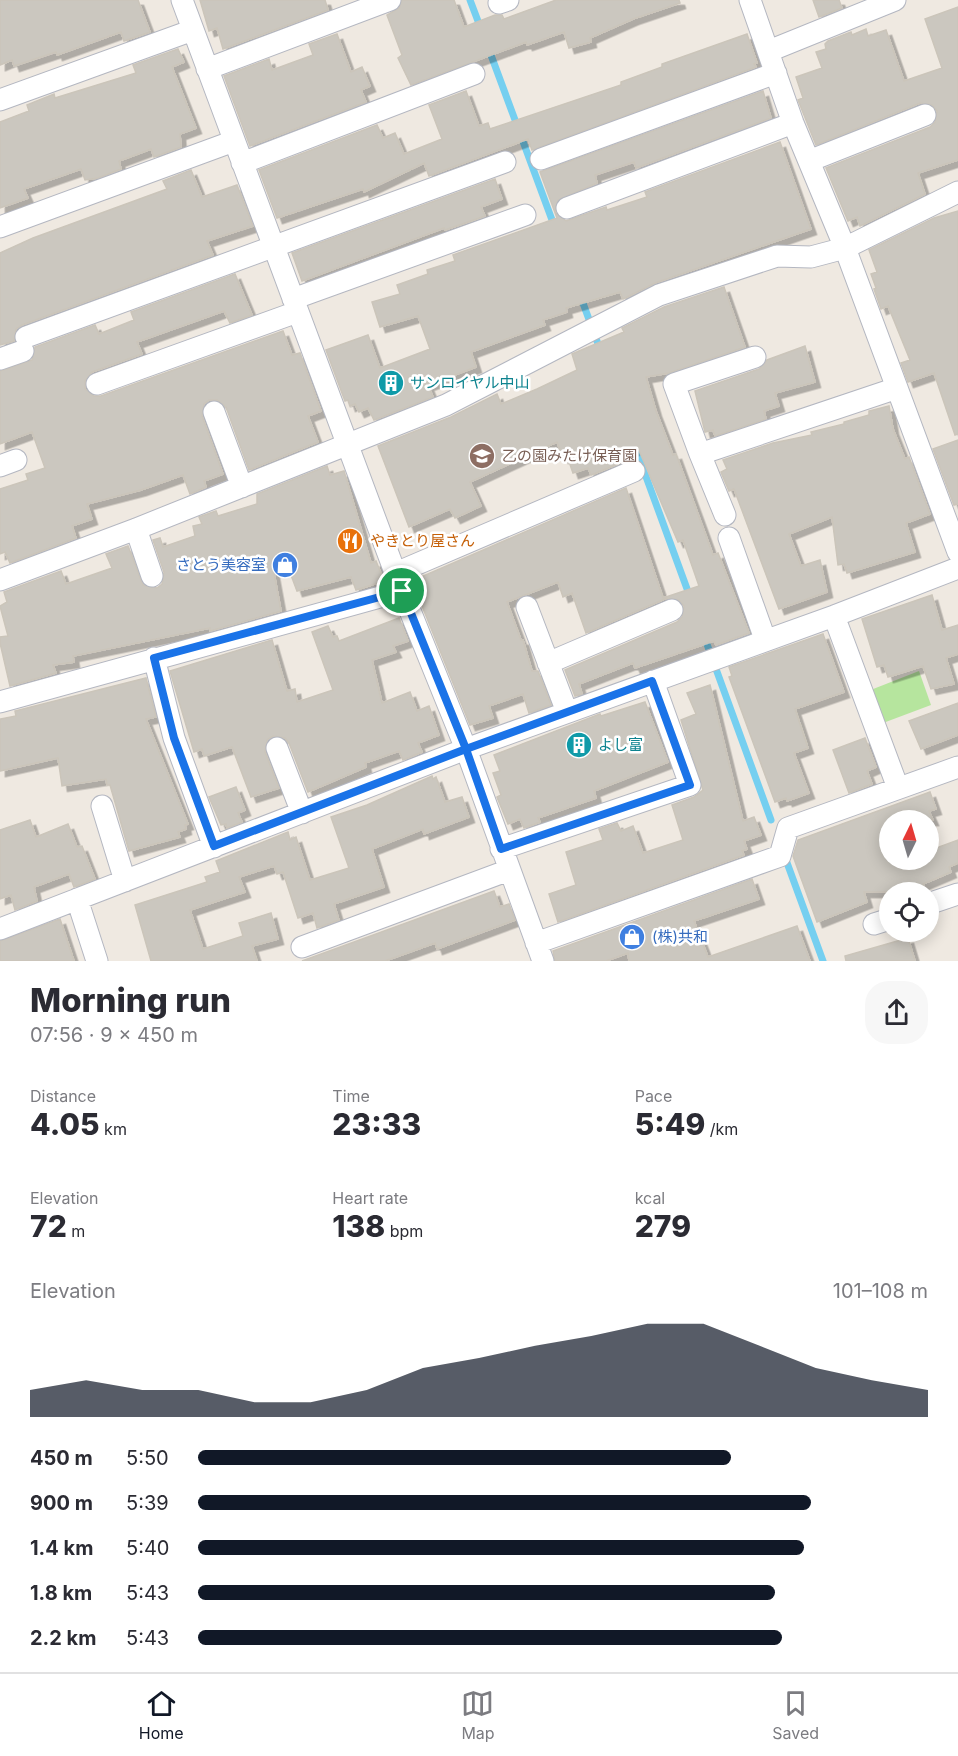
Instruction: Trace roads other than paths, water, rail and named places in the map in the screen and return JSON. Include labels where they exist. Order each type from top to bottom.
[{"type":"street","points":[[182,0],[346,444],[466,749],[539,952],[780,856],[788,828],[958,767]]},
{"type":"street","points":[[207,69],[390,0]]},
{"type":"street","points":[[750,0],[793,123],[845,248],[958,552]]},
{"type":"street","points":[[769,51],[896,0]]},
{"type":"street","points":[[0,100],[193,30]]},
{"type":"street","points":[[540,159],[776,73]]},
{"type":"street","points":[[242,163],[474,74]]},
{"type":"street","points":[[809,161],[925,115]]},
{"type":"street","points":[[567,208],[793,123]]},
{"type":"street","points":[[0,227],[234,141]]},
{"type":"street","points":[[0,359],[25,344],[505,162]]},
{"type":"street","points":[[0,580],[242,488],[482,388],[659,295],[777,256],[811,256],[845,248],[958,192]]},
{"type":"street","points":[[97,384],[525,215]]},
{"type":"street","points":[[725,515],[674,384],[754,357]]},
{"type":"street","points":[[700,454],[897,388]]},
{"type":"street","points":[[214,412],[242,488]]},
{"type":"street","points":[[0,702],[154,658],[399,582],[634,471]]},
{"type":"street","points":[[136,529],[152,576]]},
{"type":"street","points":[[729,538],[765,639]]},
{"type":"street","points":[[0,929],[466,749],[765,639],[834,616],[958,568]]},
{"type":"street","points":[[527,607],[567,712]]},
{"type":"street","points":[[548,663],[672,610]]},
{"type":"street","points":[[834,616],[898,788]]},
{"type":"street","points":[[154,658],[174,738],[214,846]]},
{"type":"street","points":[[501,849],[690,785],[652,681]]},
{"type":"street","points":[[277,748],[302,813]]},
{"type":"street","points":[[102,806],[125,881]]},
{"type":"street","points":[[302,947],[509,870]]},
{"type":"street","points":[[939,900],[958,894]]},
{"type":"street","points":[[77,899],[97,961]]},
{"type":"waterway","points":[[470,0],[481,29]]},
{"type":"waterway","points":[[488,47],[555,228]]},
{"type":"waterway","points":[[580,295],[601,352]]},
{"type":"waterway","points":[[633,441],[690,597]]},
{"type":"waterway","points":[[704,636],[771,820]]},
{"type":"waterway","points":[[786,860],[823,961]]},
{"type":"place","name":"サンロイヤル中山","points":[[391,383]]},
{"type":"place","name":"乙の園みたけ保育園","points":[[482,456]]},
{"type":"place","name":"やきとり屋さん","points":[[350,541]]},
{"type":"place","name":"さとう美容室","points":[[285,565]]},
{"type":"place","name":"よし富","points":[[579,745]]},
{"type":"place","name":"(株)共和","points":[[632,937]]}]
